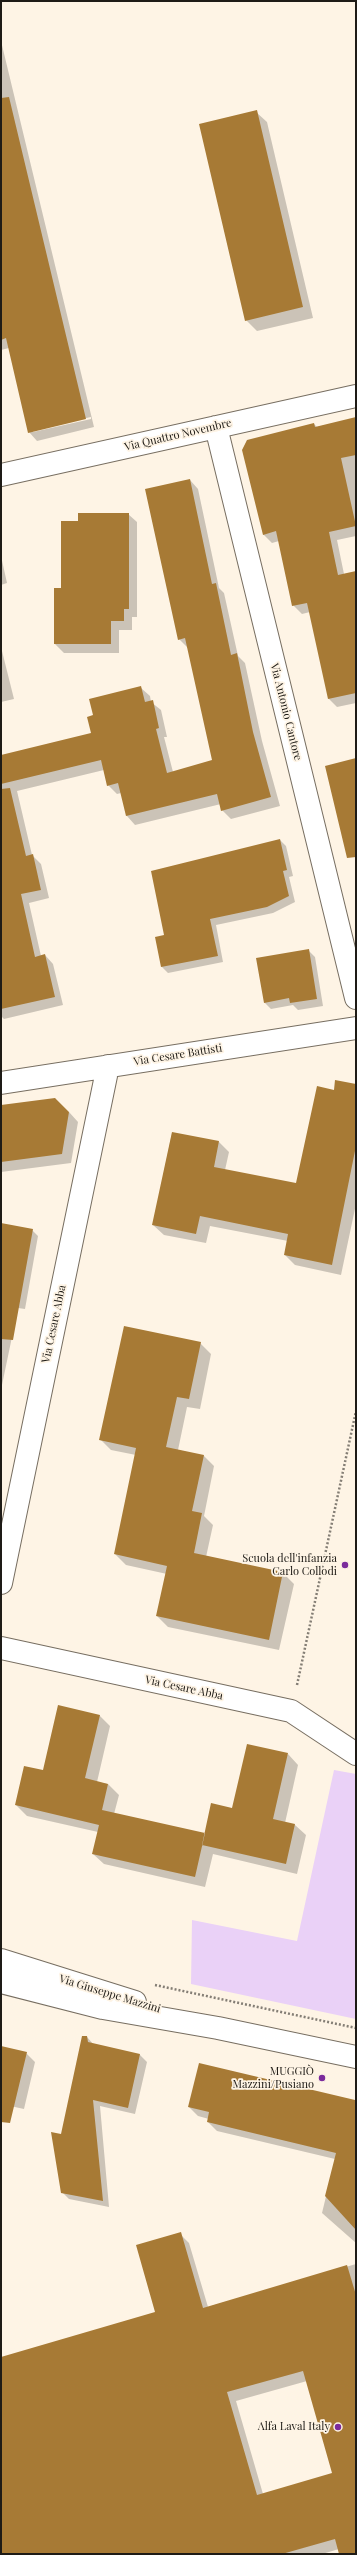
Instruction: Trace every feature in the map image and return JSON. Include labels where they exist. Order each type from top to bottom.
[{"type":"street","name":"Via Quattro Novembre","points":[[1,475],[356,396]]},
{"type":"street","name":"Via Antonio Cantore","points":[[216,427],[356,998]]},
{"type":"street","name":"Via Cesare Battisti","points":[[1,1083],[356,1028]]},
{"type":"street","name":"Via Cesare Abba","points":[[1,1583],[6,1522],[108,1066]]},
{"type":"street","name":"Via Cesare Abba","points":[[1,1648],[291,1711],[356,1754]]},
{"type":"street","name":"Via Giuseppe Mazzini","points":[[1,1960],[218,2028]]},
{"type":"street","name":"Via Giuseppe Mazzini","points":[[1,1982],[103,2008],[218,2028],[356,2057]]},
{"type":"path","points":[[291,1711],[356,1411]]},
{"type":"path","points":[[149,1984],[356,2028]]},
{"type":"shaded area","points":[[334,1770],[356,1774],[356,2019],[191,1984],[192,1920],[297,1941]]},
{"type":"building","points":[[9,97],[86,419],[28,433],[6,338],[1,340],[1,98]]},
{"type":"building","points":[[257,110],[303,307],[245,321],[199,124]]},
{"type":"building","points":[[356,417],[356,455],[341,458],[356,526],[329,532],[338,575],[356,571],[356,693],[328,699],[307,603],[292,606],[276,531],[263,535],[242,450],[247,440],[314,423],[315,427]]},
{"type":"building","points":[[190,479],[212,584],[216,583],[231,655],[237,653],[253,732],[271,797],[221,811],[217,794],[126,816],[118,783],[107,786],[101,760],[1,784],[1,755],[91,733],[87,717],[93,715],[89,699],[141,686],[145,702],[153,700],[159,728],[156,729],[167,773],[212,760],[185,638],[178,640],[145,489]]},
{"type":"building","points":[[78,513],[129,513],[129,609],[124,609],[124,621],[111,621],[111,644],[54,644],[54,588],[61,588],[61,521],[78,521]]},
{"type":"building","points":[[356,758],[356,857],[347,858],[325,766]]},
{"type":"building","points":[[10,788],[26,856],[33,854],[41,890],[21,894],[35,957],[45,954],[55,997],[1,1009],[1,789]]},
{"type":"building","points":[[280,839],[287,870],[283,871],[289,896],[267,907],[210,919],[218,956],[161,967],[155,937],[164,935],[151,871]]},
{"type":"building","points":[[309,949],[317,999],[290,1003],[289,998],[264,1003],[256,958]]},
{"type":"building","points":[[335,1080],[356,1084],[356,1146],[332,1265],[284,1255],[288,1234],[200,1216],[196,1234],[152,1225],[172,1132],[219,1141],[214,1167],[296,1183],[317,1086],[334,1090]]},
{"type":"building","points":[[55,1098],[69,1112],[62,1154],[1,1162],[1,1105]]},
{"type":"building","points":[[1,1223],[33,1229],[13,1340],[1,1339]]},
{"type":"building","points":[[124,1326],[201,1342],[189,1399],[177,1397],[166,1447],[204,1455],[192,1511],[202,1513],[194,1553],[283,1572],[269,1640],[156,1616],[167,1566],[114,1554],[136,1448],[99,1440]]},
{"type":"building","points":[[58,1705],[100,1715],[85,1778],[108,1784],[102,1810],[205,1833],[195,1877],[92,1854],[99,1825],[15,1805],[24,1766],[43,1770]]},
{"type":"building","points":[[247,1744],[288,1753],[273,1819],[295,1824],[286,1864],[202,1845],[211,1803],[232,1808]]},
{"type":"building","points":[[82,2036],[87,2036],[88,2042],[140,2054],[128,2108],[93,2100],[103,2201],[61,2193],[51,2132],[61,2134]]},
{"type":"building","points":[[1,2046],[27,2052],[10,2123],[1,2122]]},
{"type":"building","points":[[199,2063],[355,2100],[356,2230],[325,2196],[336,2153],[207,2122],[209,2112],[188,2107]]},
{"type":"building","points":[[181,2232],[203,2308],[347,2265],[356,2295],[356,2554],[339,2554],[335,2539],[282,2554],[1,2554],[1,2357],[155,2312],[136,2245]],"holes":[[[303,2371],[332,2473],[257,2495],[227,2392]]]},
{"type":"place","name":"Scuola dell'infanzia Carlo Collodi","points":[[345,1565]]},
{"type":"place","name":"MUGGIÒ Mazzini/Pusiano","points":[[322,2078]]},
{"type":"place","name":"Alfa Laval Italy","points":[[338,2427]]}]
